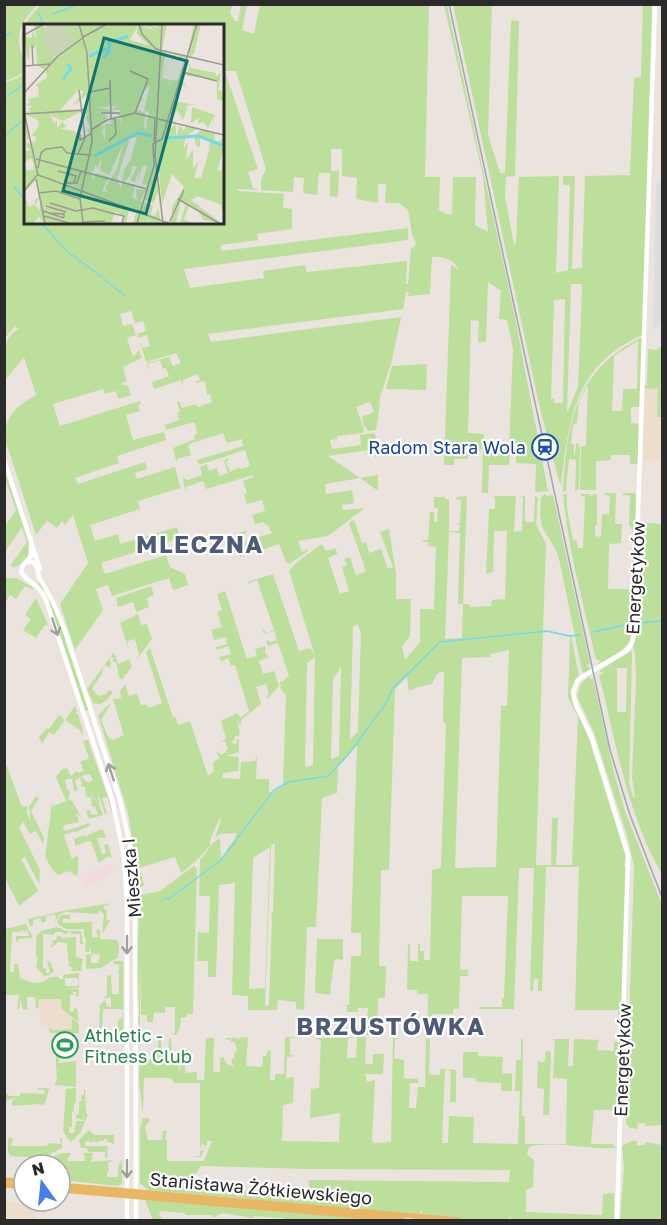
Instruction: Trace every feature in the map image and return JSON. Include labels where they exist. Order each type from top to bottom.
[{"type":"main road","name":"Stanisława Żółkiewskiego","points":[[72,1186],[403,1221]]},
{"type":"main road","name":"Stanisława Żółkiewskiego","points":[[72,1191],[127,1193]]},
{"type":"main road","name":"Stanisława Żółkiewskiego","points":[[136,1194],[460,1221]]},
{"type":"street","name":"Energetyków","points":[[617,1221],[628,855],[626,842],[592,738],[574,701],[573,693],[577,681],[628,649],[634,635],[655,4]]},
{"type":"street","points":[[4,460],[31,539],[40,567],[34,578],[27,579],[21,572],[31,556],[31,539]]},
{"type":"street","points":[[25,563],[35,563],[38,567],[38,574]]},
{"type":"street","name":"Mieszka I","points":[[38,574],[63,627],[129,836],[134,880],[136,1221]]},
{"type":"street","name":"Mieszka I","points":[[27,579],[38,586],[45,596],[116,812],[126,869],[127,1221]]},
{"type":"street","points":[[116,812],[122,808]]},
{"type":"street","points":[[127,969],[132,967],[135,971]]},
{"type":"shaded area","points":[[662,182],[662,324],[653,330],[656,183]]},
{"type":"shaded area","points":[[658,388],[657,416],[662,417],[662,461],[643,461],[645,389]]},
{"type":"shaded area","points":[[114,863],[107,878],[84,887],[80,875]]},
{"type":"shaded area","points":[[61,998],[62,1009],[72,1018],[72,1029],[54,1030],[40,1025],[40,999]]},
{"type":"shaded area","points":[[4,1202],[12,1202],[12,1213],[37,1213],[37,1220],[5,1220]]},
{"type":"green space","points":[[5,4],[37,5],[25,20],[19,37],[24,70],[16,77],[5,81]]},
{"type":"green space","points":[[40,5],[232,5],[230,13],[235,21],[238,21],[241,5],[247,5],[242,30],[254,34],[260,5],[429,5],[425,177],[440,177],[439,209],[436,209],[452,214],[453,177],[476,177],[475,225],[488,232],[483,176],[444,5],[447,5],[515,317],[548,491],[535,492],[536,464],[516,463],[516,450],[510,450],[509,465],[489,465],[488,493],[482,493],[483,449],[479,450],[478,456],[454,459],[454,465],[444,465],[451,265],[458,269],[447,259],[432,257],[430,294],[408,296],[409,292],[406,292],[403,309],[208,334],[211,342],[401,317],[392,360],[379,401],[376,430],[368,431],[362,417],[374,412],[370,402],[356,407],[363,433],[337,436],[337,439],[330,440],[332,449],[361,445],[360,435],[374,433],[377,457],[375,457],[375,449],[328,456],[360,478],[325,484],[326,494],[352,490],[354,503],[342,505],[343,510],[365,508],[328,536],[298,541],[302,552],[308,549],[308,551],[289,564],[279,544],[240,557],[236,534],[248,530],[243,536],[244,542],[272,533],[264,522],[255,524],[252,515],[265,511],[262,500],[247,504],[244,495],[247,493],[243,481],[253,475],[206,489],[203,481],[186,487],[185,491],[183,478],[188,480],[202,475],[200,467],[207,464],[209,471],[217,468],[219,476],[228,473],[224,461],[227,458],[229,460],[226,462],[230,472],[239,467],[240,469],[250,466],[245,450],[199,465],[197,460],[243,446],[242,439],[227,443],[223,433],[192,443],[188,446],[191,455],[177,459],[177,464],[173,448],[195,439],[194,435],[197,434],[197,430],[194,422],[166,430],[165,425],[179,420],[177,413],[180,412],[177,402],[179,401],[182,408],[196,404],[198,407],[212,402],[210,394],[207,395],[205,381],[195,382],[200,380],[198,374],[183,380],[183,386],[181,380],[154,389],[152,382],[169,376],[160,360],[148,364],[150,371],[147,363],[172,356],[169,358],[173,366],[181,363],[176,353],[146,362],[140,342],[143,348],[150,346],[147,335],[139,338],[137,334],[146,331],[143,321],[135,323],[131,311],[120,314],[123,326],[132,324],[136,335],[127,338],[133,357],[139,350],[142,358],[123,367],[127,381],[120,384],[128,386],[131,395],[118,399],[116,391],[105,394],[103,389],[53,404],[60,426],[140,401],[141,404],[138,405],[140,411],[126,415],[133,440],[164,432],[166,440],[117,456],[119,463],[75,478],[78,484],[145,462],[147,469],[135,473],[137,479],[175,467],[182,493],[180,488],[138,501],[140,509],[90,525],[95,541],[118,534],[120,544],[177,527],[180,538],[101,563],[105,574],[166,555],[170,567],[185,574],[188,585],[173,590],[169,578],[112,596],[108,585],[96,589],[103,610],[75,650],[60,604],[88,563],[73,515],[65,525],[62,521],[57,528],[47,521],[36,535],[5,439],[9,418],[23,403],[36,395],[24,357],[5,380],[4,351],[9,338],[19,329],[15,326],[5,338],[5,83],[24,73],[24,224],[224,224],[224,24],[26,24]],"holes":[[[225,71],[236,71],[266,169],[261,179],[261,190],[293,192],[294,177],[304,178],[303,193],[317,195],[319,173],[330,173],[330,196],[338,197],[339,171],[331,171],[331,149],[342,149],[342,176],[357,178],[356,199],[378,203],[378,184],[386,184],[385,203],[399,203],[408,210],[416,244],[411,249],[408,284],[406,284],[407,261],[307,272],[305,265],[263,271],[264,278],[190,288],[184,269],[408,240],[408,228],[221,251],[221,245],[258,240],[257,234],[292,229],[292,209],[283,208],[284,194],[238,191],[237,189],[259,190],[253,188],[248,172],[258,169]],[[488,282],[501,291],[499,319],[507,320],[513,349],[509,449],[484,449],[484,434],[468,433],[471,320],[479,321],[478,342],[486,342]]]},
{"type":"green space","points":[[453,5],[492,5],[488,135],[500,173],[505,173],[511,20],[519,21],[515,176],[506,177],[505,196],[514,245],[519,177],[559,176],[556,273],[568,270],[570,185],[563,185],[563,176],[575,176],[572,269],[582,268],[585,176],[630,175],[634,78],[641,77],[643,5],[652,5],[643,335],[620,347],[602,362],[589,378],[572,417],[561,486],[539,404]],"holes":[[[571,284],[581,284],[582,288],[578,387],[567,413]],[[565,299],[563,403],[554,403],[554,399],[551,399],[554,300]]]},
{"type":"green space","points":[[24,27],[24,54],[22,42]]},
{"type":"green space","points":[[643,337],[639,416],[639,407],[631,407],[631,423],[640,424],[638,486],[637,464],[630,464],[630,455],[611,455],[611,460],[596,461],[596,490],[580,490],[581,447],[586,445],[588,385],[579,401],[577,423],[573,425],[571,443],[574,444],[574,455],[576,443],[580,444],[578,446],[580,447],[579,489],[575,491],[576,460],[569,459],[566,491],[563,491],[568,443],[579,400],[589,382],[602,365],[620,350]],"holes":[[[638,341],[637,389],[623,389],[622,411],[612,411],[614,356]]]},
{"type":"green space","points":[[662,346],[662,417],[657,417],[658,388],[644,389],[644,386],[647,385],[648,349],[656,350]]},
{"type":"green space","points":[[427,364],[426,390],[386,389],[392,366]]},
{"type":"green space","points":[[4,466],[30,541],[31,554],[27,553],[30,556],[26,555],[29,557],[13,568],[10,566],[27,542],[22,527],[5,552],[5,526],[16,510],[5,478]]},
{"type":"green space","points":[[378,473],[378,491],[360,478]]},
{"type":"green space","points":[[615,493],[615,524],[622,524],[621,543],[609,544],[608,589],[631,589],[633,531],[629,525],[630,496],[623,495],[623,493],[636,495],[633,634],[623,649],[597,665],[600,660],[596,660],[577,578],[563,494],[567,494],[567,508],[573,540],[577,541],[578,548],[583,548],[585,497],[581,494],[597,495],[595,536],[601,537],[602,514],[609,514],[610,496],[604,495]]},
{"type":"green space","points":[[545,494],[553,495],[590,664],[586,665],[591,669],[585,673],[582,671],[560,563],[556,550],[542,527],[541,497]]},
{"type":"green space","points":[[467,496],[463,604],[469,604],[469,607],[491,606],[492,600],[505,599],[507,531],[494,531],[493,572],[486,574],[489,509],[495,509],[495,497],[491,496],[516,496],[514,532],[522,531],[523,497],[519,496],[525,496],[525,522],[534,522],[535,496],[538,498],[536,524],[546,544],[543,630],[571,636],[579,676],[571,689],[572,700],[589,739],[626,857],[622,1022],[618,1023],[618,1010],[575,1010],[579,867],[546,867],[542,991],[538,991],[538,979],[534,979],[533,991],[530,991],[534,868],[519,868],[514,1009],[479,1009],[479,1007],[502,1007],[508,896],[462,896],[460,970],[468,970],[468,976],[460,976],[459,1009],[453,1009],[453,1014],[432,1014],[431,1033],[437,1035],[427,1035],[428,994],[418,994],[417,990],[407,990],[408,944],[410,944],[410,961],[418,961],[418,944],[420,944],[420,951],[424,951],[424,960],[430,960],[432,870],[441,868],[446,724],[443,722],[444,671],[437,674],[432,684],[409,691],[407,677],[395,689],[389,870],[381,870],[379,966],[386,966],[385,998],[378,998],[377,1033],[382,1035],[357,1035],[366,1033],[368,1008],[358,1008],[358,1012],[347,1012],[347,1006],[342,1006],[349,1005],[351,956],[361,956],[361,933],[351,933],[357,745],[338,767],[337,793],[322,798],[316,927],[307,927],[304,1010],[296,1009],[296,1002],[278,1000],[277,1010],[248,1010],[248,996],[232,995],[235,883],[219,885],[216,977],[208,977],[208,961],[197,961],[198,932],[209,933],[210,896],[199,896],[200,860],[220,838],[221,858],[236,837],[236,833],[220,834],[215,838],[221,819],[219,819],[210,846],[196,861],[181,873],[175,857],[139,868],[144,885],[140,888],[128,813],[98,715],[112,702],[101,720],[108,737],[113,740],[124,735],[113,699],[121,698],[120,691],[125,684],[129,696],[137,693],[141,706],[146,704],[148,708],[162,703],[146,652],[150,648],[173,717],[176,717],[178,725],[190,721],[208,776],[214,771],[213,763],[219,758],[216,751],[222,755],[228,749],[225,741],[220,742],[226,739],[221,721],[237,713],[241,718],[249,711],[235,665],[231,666],[228,658],[221,662],[219,657],[231,654],[228,646],[217,650],[216,647],[227,644],[226,637],[214,640],[211,630],[222,627],[217,612],[222,610],[217,594],[225,591],[247,659],[257,656],[255,649],[265,646],[265,653],[269,657],[259,661],[263,674],[274,671],[279,686],[267,699],[269,694],[266,684],[256,687],[261,704],[242,719],[240,726],[237,719],[240,735],[234,737],[235,739],[231,742],[236,745],[239,739],[239,752],[226,756],[239,757],[238,771],[223,773],[222,778],[240,779],[241,762],[255,761],[257,755],[256,779],[269,779],[269,791],[272,793],[283,786],[286,695],[281,690],[280,682],[289,676],[278,643],[268,646],[266,640],[271,642],[277,640],[274,631],[264,634],[262,627],[266,633],[274,630],[257,580],[248,584],[248,582],[273,574],[299,651],[310,648],[315,656],[289,571],[297,562],[322,544],[326,551],[336,548],[337,554],[328,558],[340,594],[349,591],[342,567],[347,565],[344,559],[350,557],[356,575],[366,571],[349,523],[357,518],[354,520],[362,543],[366,542],[369,553],[381,549],[388,569],[393,567],[380,532],[389,529],[396,573],[396,599],[411,599],[410,636],[402,647],[405,660],[420,642],[420,609],[434,609],[436,547],[428,546],[428,542],[423,542],[423,540],[428,540],[430,512],[434,512],[434,522],[437,522],[438,508],[434,508],[434,497],[449,499],[449,531],[459,531],[460,525],[456,523],[460,523],[461,500],[456,500],[456,497]],"holes":[[[449,532],[460,533],[458,604],[463,604],[462,638],[445,639]],[[357,624],[361,632],[358,731],[350,740],[353,627]],[[547,632],[570,637],[568,698],[578,716],[572,865],[556,865],[558,818],[552,818],[551,865],[536,865],[543,633]],[[509,650],[507,706],[501,706],[496,867],[455,868],[462,658],[490,657],[491,654]],[[315,657],[313,765],[305,767],[307,663]],[[341,667],[339,756],[331,759],[333,679]],[[275,843],[269,1005],[265,1006],[271,845]],[[270,847],[265,988],[249,989],[253,858]]]},
{"type":"green space","points":[[640,522],[662,524],[662,874],[650,852],[631,803],[599,675],[604,673],[599,671],[632,652],[629,783],[635,798],[632,777],[636,680],[633,647],[640,629],[638,629]],"holes":[[[617,668],[627,668],[626,712],[617,712]]]},
{"type":"green space","points":[[5,578],[16,578],[34,588],[33,590],[25,586],[16,599],[10,595],[5,603]]},
{"type":"green space","points":[[40,582],[59,619],[89,710],[85,711],[46,595],[38,584]]},
{"type":"green space","points":[[151,586],[154,595],[147,598],[149,607],[136,612],[133,602],[118,607],[116,598]]},
{"type":"green space","points":[[36,598],[48,625],[45,625],[36,638],[23,630],[31,619],[25,615]]},
{"type":"green space","points":[[138,614],[141,625],[147,624],[152,639],[135,662],[139,655],[135,639],[127,641],[129,650],[120,623]]},
{"type":"green space","points":[[114,652],[118,664],[129,659],[132,666],[122,680],[119,677],[116,662],[112,661],[114,658],[111,657],[110,668],[105,665],[92,689],[99,696],[106,694],[109,690],[113,692],[103,703],[93,703],[87,689]]},
{"type":"green space","points":[[590,675],[589,679],[593,679],[625,811],[662,905],[662,1125],[645,1126],[645,1123],[638,1123],[637,1129],[630,1128],[626,1124],[634,866],[628,839],[594,733],[577,696],[581,684]]},
{"type":"green space","points":[[75,706],[77,712],[75,714],[78,714],[83,731],[82,735],[80,730],[65,720]]},
{"type":"green space","points":[[59,715],[65,720],[54,735],[49,732],[42,744],[39,737],[47,728],[49,729]]},
{"type":"green space","points":[[88,740],[113,812],[107,797],[102,798],[107,814],[105,814],[97,790],[100,806],[90,792],[103,815],[89,819],[86,811],[90,810],[92,815],[98,814],[95,806],[92,807],[91,797],[86,797],[85,787],[80,786],[82,784],[80,778],[75,780],[78,790],[74,791],[72,779],[79,777],[65,780],[70,794],[68,799],[72,801],[83,820],[76,812],[79,822],[64,825],[63,829],[66,831],[89,823],[90,826],[64,835],[72,859],[78,855],[78,872],[76,876],[70,871],[58,875],[45,857],[52,803],[53,806],[66,801],[56,777],[62,769],[67,768],[71,776],[77,771],[78,773],[84,771],[80,762],[89,758],[83,741]],"holes":[[[90,774],[93,780],[88,783],[81,776]]]},
{"type":"green space","points":[[7,766],[21,805],[27,806],[27,814],[31,822],[29,807],[36,796],[39,798],[31,811],[44,838],[43,844],[36,831],[30,834],[23,822],[19,827],[40,870],[39,884],[25,857],[21,859],[38,891],[19,906],[5,878],[4,767]]},
{"type":"green space","points":[[103,829],[106,838],[97,838],[102,854],[106,853],[104,845],[108,844],[112,857],[110,858],[110,855],[99,863],[91,842],[76,847],[74,839],[84,835],[88,838],[86,836]]},
{"type":"green space","points":[[194,866],[197,869],[193,1014],[187,1014],[187,1017],[181,1018],[180,1028],[176,1035],[171,1034],[175,1033],[175,1007],[165,1007],[165,1013],[154,1012],[153,1022],[147,1022],[147,1015],[141,1015],[140,960],[140,1034],[138,965],[138,1008],[137,1000],[137,905],[138,953],[141,895],[160,891]]},
{"type":"green space","points":[[112,903],[104,906],[107,910],[106,920],[110,920],[102,934],[104,914],[100,911],[98,911],[99,914],[65,912],[59,915],[53,926],[56,919],[55,914],[46,916],[46,921],[42,923],[40,918],[33,920],[33,926],[30,926],[28,919],[63,911]]},
{"type":"green space","points":[[61,915],[70,915],[70,919],[63,919],[63,923],[92,922],[92,938],[98,937],[96,930],[100,930],[100,939],[117,940],[118,957],[101,968],[86,969],[86,955],[94,954],[91,956],[91,963],[98,963],[100,955],[91,953],[90,946],[89,952],[85,952],[84,929],[62,927],[57,922]]},
{"type":"green space","points":[[26,924],[33,938],[19,939],[16,942],[16,936],[29,936],[27,929],[26,932],[21,930],[12,932],[10,972],[14,972],[14,964],[18,964],[20,978],[36,983],[43,982],[50,977],[52,979],[51,977],[57,977],[56,975],[63,979],[63,975],[79,973],[79,981],[77,978],[65,978],[65,986],[77,986],[79,983],[79,988],[65,989],[79,989],[78,997],[76,997],[76,992],[70,995],[70,1011],[74,1012],[74,1008],[77,1009],[79,1022],[62,1009],[61,999],[40,999],[37,1003],[39,1001],[39,1007],[36,1009],[35,997],[27,997],[27,1009],[32,1009],[23,1010],[20,997],[20,1007],[17,1010],[19,995],[5,995],[5,929]]},
{"type":"green space","points":[[57,927],[71,931],[64,935],[63,932],[55,932],[54,935],[43,934],[43,969],[46,968],[46,973],[50,973],[47,961],[50,961],[54,971],[49,975],[44,976],[36,967],[38,957],[36,957],[36,937],[41,931]]},
{"type":"green space","points":[[71,931],[81,931],[83,944],[80,944],[80,934],[71,934]]},
{"type":"green space","points":[[57,936],[76,937],[76,957],[83,959],[81,971],[70,971],[73,968],[69,966],[67,943],[57,942],[51,948],[50,945],[53,945],[53,940],[56,940]]},
{"type":"green space","points":[[317,939],[343,939],[343,960],[334,961],[330,995],[315,993]]},
{"type":"green space","points":[[115,961],[123,961],[123,1009],[103,1009],[102,1028],[107,1029],[107,1033],[99,1033],[100,1005],[105,1000],[107,1007],[111,1007],[111,997],[104,999],[107,995],[107,988],[105,988],[107,987],[107,976],[111,975],[112,994],[119,994],[119,973],[117,971],[119,971],[119,964],[114,964]]},
{"type":"green space","points":[[123,1009],[123,1030],[118,1033],[118,1020],[122,1018]]},
{"type":"green space","points":[[72,1018],[79,1024],[79,1033],[49,1031],[49,1028],[72,1029]]},
{"type":"green space","points":[[248,1037],[246,1066],[262,1067],[263,1056],[271,1050],[270,1080],[275,1080],[275,1074],[284,1074],[285,1037],[303,1037],[290,1038],[290,1055],[295,1056],[287,1057],[286,1078],[294,1077],[293,1103],[283,1105],[282,1141],[339,1142],[340,1113],[310,1118],[311,1089],[319,1088],[321,1040],[316,1038],[353,1037],[348,1039],[347,1058],[356,1058],[357,1037],[366,1037],[365,1064],[373,1064],[373,1054],[384,1054],[383,1074],[365,1074],[367,1082],[375,1080],[372,1140],[374,1143],[391,1142],[393,1039],[389,1038],[402,1038],[395,1039],[394,1058],[404,1060],[404,1078],[418,1079],[418,1083],[410,1083],[409,1108],[416,1108],[418,1087],[425,1087],[426,1039],[424,1038],[430,1039],[429,1074],[440,1075],[440,1069],[456,1070],[456,1102],[450,1102],[451,1071],[445,1070],[442,1143],[448,1143],[449,1116],[474,1117],[473,1143],[518,1144],[520,1091],[515,1091],[516,1060],[521,1060],[521,1039],[523,1039],[522,1116],[525,1117],[525,1144],[550,1144],[529,1147],[527,1155],[534,1160],[533,1187],[526,1190],[526,1212],[602,1215],[603,1194],[613,1193],[614,1220],[511,1220],[510,1214],[509,1220],[477,1220],[430,1216],[422,1214],[422,1209],[420,1214],[412,1214],[148,1190],[140,1183],[140,1129],[143,1118],[150,1120],[145,1127],[148,1140],[162,1140],[163,1131],[167,1131],[165,1139],[167,1140],[167,1161],[204,1161],[212,1141],[208,1141],[201,1157],[193,1157],[200,1156],[200,1151],[204,1150],[205,1146],[202,1143],[200,1150],[200,1083],[173,1083],[170,1078],[144,1078],[143,1113],[139,1083],[140,1038],[140,1059],[158,1060],[158,1039],[161,1039],[161,1055],[168,1056],[169,1039],[171,1038],[172,1055],[179,1055],[179,1072],[181,1062],[185,1060],[185,1073],[197,1072],[197,1080],[204,1080],[206,1038],[214,1038],[213,1072],[220,1072],[220,1059],[223,1057],[227,1064],[234,1067],[231,1060],[235,1057],[234,1053],[237,1050],[235,1042],[224,1038],[237,1038],[238,1041],[239,1038]],"holes":[[[201,1166],[510,1170],[509,1182],[309,1180],[308,1195],[204,1189],[189,1183]]]},
{"type":"green space","points":[[552,1039],[569,1039],[568,1066],[573,1066],[574,1039],[602,1040],[598,1041],[597,1050],[614,1051],[612,1041],[620,1043],[619,1110],[594,1110],[591,1144],[612,1144],[616,1148],[550,1144],[566,1144],[567,1079],[553,1078],[555,1040]]},
{"type":"green space","points":[[546,1051],[551,1052],[549,1115],[543,1115],[544,1089],[537,1088],[538,1060],[545,1062],[545,1058],[548,1057],[545,1057]]},
{"type":"green space","points":[[463,1052],[478,1052],[478,1056],[503,1057],[502,1073],[512,1074],[512,1091],[501,1091],[501,1083],[476,1082],[476,1078],[463,1078]]},
{"type":"green space","points":[[56,1055],[61,1055],[58,1063],[76,1061],[76,1087],[54,1085],[57,1079],[56,1071],[58,1071]]},
{"type":"green space","points":[[38,1088],[49,1088],[46,1101],[42,1106],[40,1104],[12,1106],[12,1101],[18,1097],[5,1101],[7,1093],[9,1096],[19,1096],[19,1098],[21,1093],[45,1094],[44,1090],[38,1090]]},
{"type":"green space","points":[[76,1088],[76,1102],[74,1112],[72,1111],[72,1127],[69,1127],[69,1133],[74,1133],[76,1121],[84,1121],[84,1112],[83,1120],[76,1118],[76,1115],[79,1114],[79,1106],[84,1106],[79,1105],[79,1102],[84,1100],[81,1099],[81,1095],[84,1095],[84,1089],[86,1113],[88,1114],[80,1133],[71,1142],[63,1132],[66,1089]]},
{"type":"green space","points":[[89,1130],[94,1135],[114,1135],[114,1144],[106,1141],[108,1139],[95,1142],[94,1139],[93,1142],[89,1142],[88,1139],[85,1142],[85,1146],[108,1146],[107,1158],[105,1152],[89,1152],[86,1148],[81,1148],[79,1140]]},
{"type":"green space","points":[[8,1138],[13,1138],[11,1146],[47,1146],[48,1143],[61,1144],[60,1138],[62,1138],[62,1148],[52,1153],[12,1153],[12,1156],[8,1152]]},
{"type":"green space","points":[[631,1141],[637,1141],[637,1146],[645,1145],[645,1142],[662,1145],[662,1220],[620,1220],[624,1166],[622,1146]]},
{"type":"green space","points":[[83,1153],[93,1153],[91,1162],[114,1160],[108,1163],[107,1177],[118,1177],[118,1166],[122,1159],[122,1183],[118,1186],[72,1181],[72,1161],[86,1161]]},
{"type":"green space","points":[[145,1200],[389,1220],[285,1220],[222,1213],[214,1218],[212,1215],[185,1215],[185,1213],[160,1211],[159,1214],[163,1220],[153,1220]]},
{"type":"waterway","points":[[53,14],[79,4]]},
{"type":"waterway","points":[[39,13],[42,24]]},
{"type":"waterway","points":[[4,36],[12,33]]},
{"type":"waterway","points":[[4,98],[24,84]]},
{"type":"waterway","points":[[4,136],[24,120]]},
{"type":"waterway","points":[[14,186],[24,198]]},
{"type":"waterway","points":[[42,224],[68,252],[102,277]]},
{"type":"waterway","points":[[104,279],[124,295]]},
{"type":"waterway","points":[[638,623],[662,621]]},
{"type":"waterway","points":[[594,632],[632,623]]},
{"type":"waterway","points":[[162,900],[170,898],[221,860],[274,790],[289,782],[328,776],[348,755],[386,703],[393,688],[440,642],[547,631],[570,636],[580,635]]},
{"type":"railway","points":[[449,4],[610,750],[630,815],[662,897]]},
{"type":"place","name":"Radom Stara Wola","points":[[545,447]]},
{"type":"place","name":"Athletic - Fitness Club","points":[[65,1045]]},
{"type":"district","name":"MLECZNA","points":[[200,543]]},
{"type":"district","name":"BRZUSTÓWKA","points":[[391,1025]]}]
